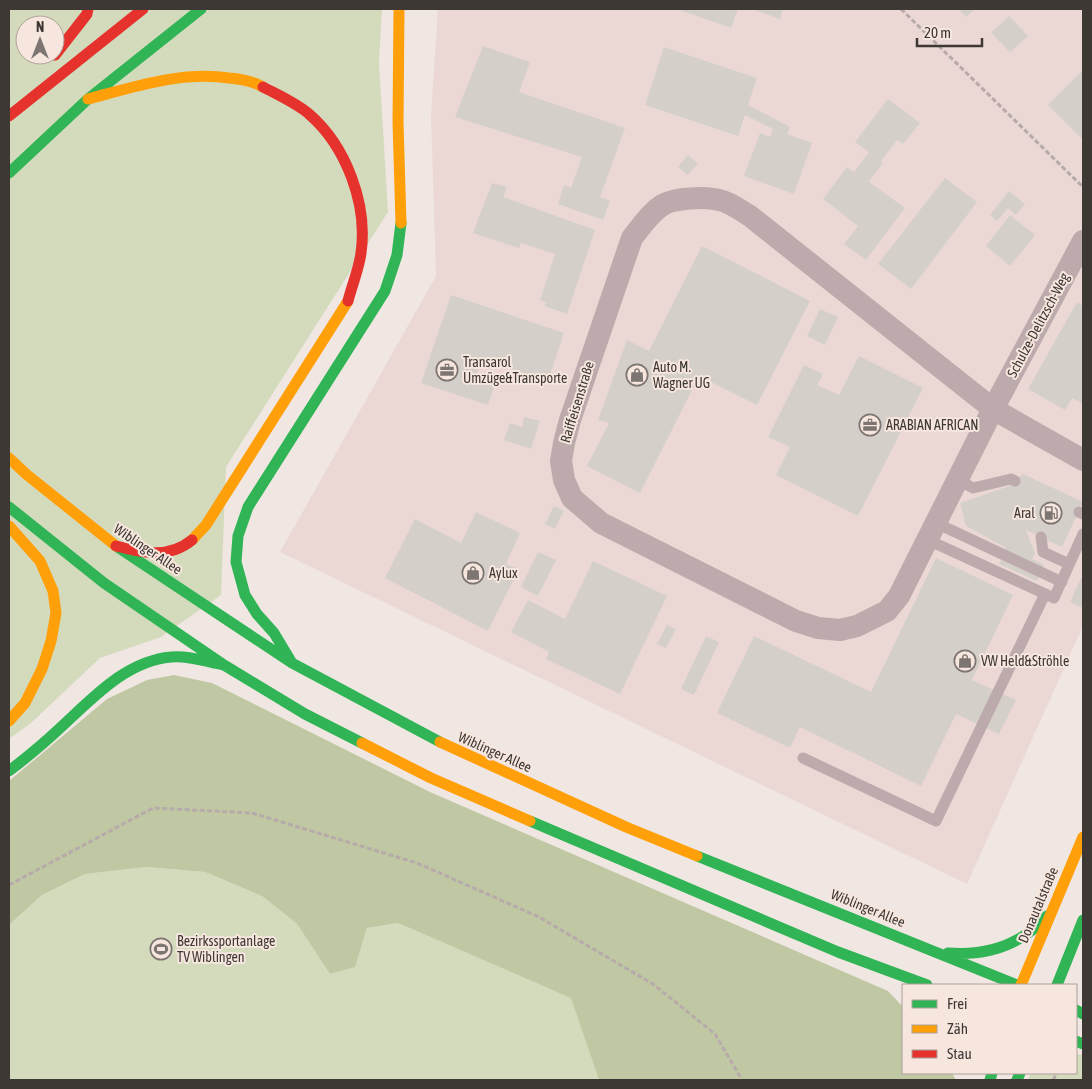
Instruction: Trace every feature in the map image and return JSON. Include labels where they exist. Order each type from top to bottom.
[{"type":"main road","points":[[65,41],[88,9]]},
{"type":"main road","points":[[9,115],[143,9]]},
{"type":"main road","points":[[9,173],[88,99],[201,9]]},
{"type":"main road","points":[[292,663],[274,633],[257,614],[245,595],[236,562],[238,536],[248,507],[385,291],[397,255],[402,216],[398,122],[399,9]]},
{"type":"main road","points":[[88,99],[144,84],[209,75],[238,79],[260,85],[308,113],[329,134],[341,153],[353,179],[362,231],[361,253],[347,304],[206,525],[191,542],[178,550],[160,554],[144,553],[116,546]]},
{"type":"main road","points":[[9,115],[32,84]]},
{"type":"main road","name":"Wiblinger Allee","points":[[9,458],[26,474],[116,546],[292,663],[463,754],[626,827],[1014,984]]},
{"type":"main road","points":[[9,507],[104,583],[224,665],[305,714],[431,778],[614,858],[812,941],[924,984]]},
{"type":"main road","points":[[9,526],[40,561],[54,592],[56,613],[51,641],[42,669],[25,703],[9,720]]},
{"type":"main road","points":[[9,771],[33,753],[106,687],[125,673],[152,661],[171,657],[224,665]]},
{"type":"main road","name":"Donautalstraße","points":[[1021,984],[1083,837]]},
{"type":"main road","points":[[927,948],[964,954],[1000,948],[1035,929],[1045,919],[1054,905]]},
{"type":"main road","points":[[1057,984],[1083,920]]},
{"type":"main road","points":[[888,970],[907,984]]},
{"type":"street","name":"Raiffeisenstraße","points":[[993,409],[899,596],[887,610],[857,626],[840,630],[818,628],[796,621],[601,524],[572,498],[564,480],[561,460],[573,411],[632,238],[647,218],[662,204],[698,198],[718,200],[750,216],[993,409],[1083,460]]},
{"type":"street","name":"Schulze-Delitzsch-Weg","points":[[993,409],[1083,241]]},
{"type":"lane","points":[[958,479],[973,488],[1011,479],[1015,481]]},
{"type":"lane","points":[[932,532],[1062,582]]},
{"type":"lane","points":[[932,532],[1054,598],[1083,534]]},
{"type":"lane","points":[[1041,537],[1043,552],[1069,564]]},
{"type":"lane","points":[[803,758],[936,820],[1045,594]]},
{"type":"path","points":[[901,9],[1083,187]]},
{"type":"path","points":[[9,884],[153,808],[252,813],[417,863],[539,916],[653,984],[715,1034],[742,1080]]},
{"type":"shaded area","points":[[438,9],[1083,9],[1083,626],[967,884],[280,552],[436,276],[431,115]]},
{"type":"green space","points":[[9,9],[382,9],[379,63],[388,212],[226,467],[221,595],[161,637],[100,658],[31,723],[9,739]]},
{"type":"green space","points":[[174,675],[212,683],[430,792],[888,991],[902,1006],[902,1074],[953,1074],[956,1080],[599,1080],[571,998],[398,923],[367,928],[355,967],[330,974],[297,924],[262,896],[205,872],[147,867],[85,874],[42,895],[9,925],[9,781],[107,699],[147,680]]},
{"type":"green space","name":"Bezirkssportanlage TV Wiblingen","points":[[147,867],[205,872],[262,896],[297,924],[330,974],[355,966],[367,928],[398,923],[572,998],[599,1080],[9,1080],[9,925],[42,895],[85,874]]},
{"type":"green space","points":[[1077,1054],[1083,1055],[1083,1080],[1028,1080],[1031,1074],[1077,1074]]},
{"type":"building","points":[[677,9],[738,9],[731,28]]},
{"type":"building","points":[[752,9],[783,9],[780,19]]},
{"type":"building","points":[[958,9],[975,9],[966,17]]},
{"type":"building","points":[[1009,16],[1028,36],[1010,52],[991,33]]},
{"type":"building","points":[[483,46],[530,62],[519,92],[625,128],[600,197],[610,201],[603,220],[558,204],[564,185],[571,188],[582,157],[455,117]]},
{"type":"building","points":[[664,47],[757,78],[748,105],[790,127],[787,134],[812,143],[794,194],[744,176],[760,133],[770,137],[773,129],[745,115],[738,136],[645,105]]},
{"type":"building","points":[[1083,70],[1083,140],[1048,105]]},
{"type":"building","points":[[888,99],[920,123],[903,144],[897,140],[881,161],[883,163],[869,182],[905,208],[866,260],[844,244],[858,226],[823,199],[847,167],[854,172],[869,152],[855,142]]},
{"type":"building","points":[[688,155],[698,164],[687,175],[678,167]]},
{"type":"building","points":[[945,178],[977,202],[911,289],[878,264]]},
{"type":"building","points":[[492,183],[507,187],[503,197],[595,230],[567,314],[545,306],[546,302],[540,300],[555,254],[521,243],[519,248],[473,233]]},
{"type":"building","points":[[1009,191],[1025,204],[1016,215],[1008,208],[997,221],[990,215]]},
{"type":"building","points":[[1010,215],[1035,235],[1010,266],[986,246]]},
{"type":"building","points":[[702,246],[810,301],[757,405],[699,376],[640,493],[587,466],[609,423],[598,420],[627,340],[649,351]]},
{"type":"building","points":[[451,295],[564,333],[548,381],[482,359],[475,379],[495,385],[488,405],[421,383]]},
{"type":"building","points":[[1077,302],[1083,306],[1083,404],[1072,398],[1065,410],[1028,389]]},
{"type":"building","points":[[820,309],[838,317],[825,345],[807,336]]},
{"type":"building","points":[[859,356],[923,388],[858,516],[776,475],[790,447],[768,437],[804,365],[823,374],[817,385],[839,395]]},
{"type":"building","points":[[524,417],[540,421],[531,449],[504,440],[510,423],[522,427]]},
{"type":"building","points":[[1023,474],[1083,502],[1062,547],[1026,530],[1035,553],[1032,559],[1044,565],[1037,581],[999,564],[1006,548],[966,526],[960,503],[1009,486]]},
{"type":"building","points":[[554,506],[564,511],[555,529],[545,524]]},
{"type":"building","points":[[476,512],[520,533],[506,564],[519,569],[488,631],[385,578],[415,519],[461,543]]},
{"type":"building","points":[[538,552],[556,560],[538,596],[521,587]]},
{"type":"building","points":[[936,558],[1013,595],[972,680],[1016,700],[999,734],[956,714],[921,786],[800,727],[790,748],[717,713],[754,636],[871,692]]},
{"type":"building","points":[[593,561],[667,596],[620,694],[546,659],[549,652],[511,632],[528,600],[565,619]]},
{"type":"building","points":[[1081,578],[1083,579],[1083,608],[1070,602]]},
{"type":"building","points":[[667,625],[676,629],[666,648],[657,644]]},
{"type":"building","points":[[706,636],[719,642],[694,695],[681,689]]},
{"type":"traffic: fast","points":[[9,173],[88,99],[201,9]]},
{"type":"traffic: fast","points":[[292,663],[274,633],[257,614],[245,595],[236,562],[238,536],[248,507],[385,291],[397,255],[401,223]]},
{"type":"traffic: fast","points":[[9,507],[104,583],[224,665],[305,714],[362,743]]},
{"type":"traffic: fast","points":[[116,546],[292,663],[440,742]]},
{"type":"traffic: fast","points":[[9,771],[96,695],[124,674],[139,666],[154,660],[171,657],[191,658],[224,665]]},
{"type":"traffic: fast","points":[[530,821],[838,952],[924,984]]},
{"type":"traffic: fast","points":[[697,856],[1015,984]]},
{"type":"traffic: fast","points":[[948,953],[976,953],[1002,946],[1026,934],[1047,916]]},
{"type":"traffic: fast","points":[[1057,984],[1083,920]]},
{"type":"traffic: fast","points":[[1077,1011],[1083,1014]]},
{"type":"traffic: fast","points":[[1077,1041],[1083,1044]]},
{"type":"traffic: fast","points":[[990,1080],[992,1074]]},
{"type":"traffic: fast","points":[[1017,1080],[1020,1074]]},
{"type":"traffic: slow","points":[[399,9],[398,122],[401,223]]},
{"type":"traffic: slow","points":[[88,99],[175,78],[211,76],[238,79],[263,87]]},
{"type":"traffic: slow","points":[[192,540],[206,525],[348,301]]},
{"type":"traffic: slow","points":[[9,458],[26,474],[116,546]]},
{"type":"traffic: slow","points":[[9,526],[40,561],[53,591],[56,613],[51,641],[42,669],[25,703],[9,721]]},
{"type":"traffic: slow","points":[[440,742],[626,827],[697,856]]},
{"type":"traffic: slow","points":[[362,743],[431,778],[530,821]]},
{"type":"traffic: slow","points":[[1021,984],[1083,837]]},
{"type":"traffic: jam","points":[[65,42],[87,14],[88,9]]},
{"type":"traffic: jam","points":[[9,116],[143,9]]},
{"type":"traffic: jam","points":[[263,87],[298,106],[322,127],[334,142],[352,177],[361,215],[362,234],[360,259],[348,301]]},
{"type":"traffic: jam","points":[[116,546],[156,553],[174,550],[192,540]]},
{"type":"place","name":"Transarol Umzüge&Transporte","points":[[447,370]]},
{"type":"place","name":"Auto M. Wagner UG","points":[[637,375]]},
{"type":"place","name":"ARABIAN AFRICAN","points":[[870,425]]},
{"type":"place","name":"Aral","points":[[1051,513]]},
{"type":"place","name":"Aylux","points":[[473,573]]},
{"type":"place","name":"VW Held&Ströhle","points":[[965,661]]},
{"type":"place","name":"Bezirkssportanlage TV Wiblingen","points":[[161,949]]}]
